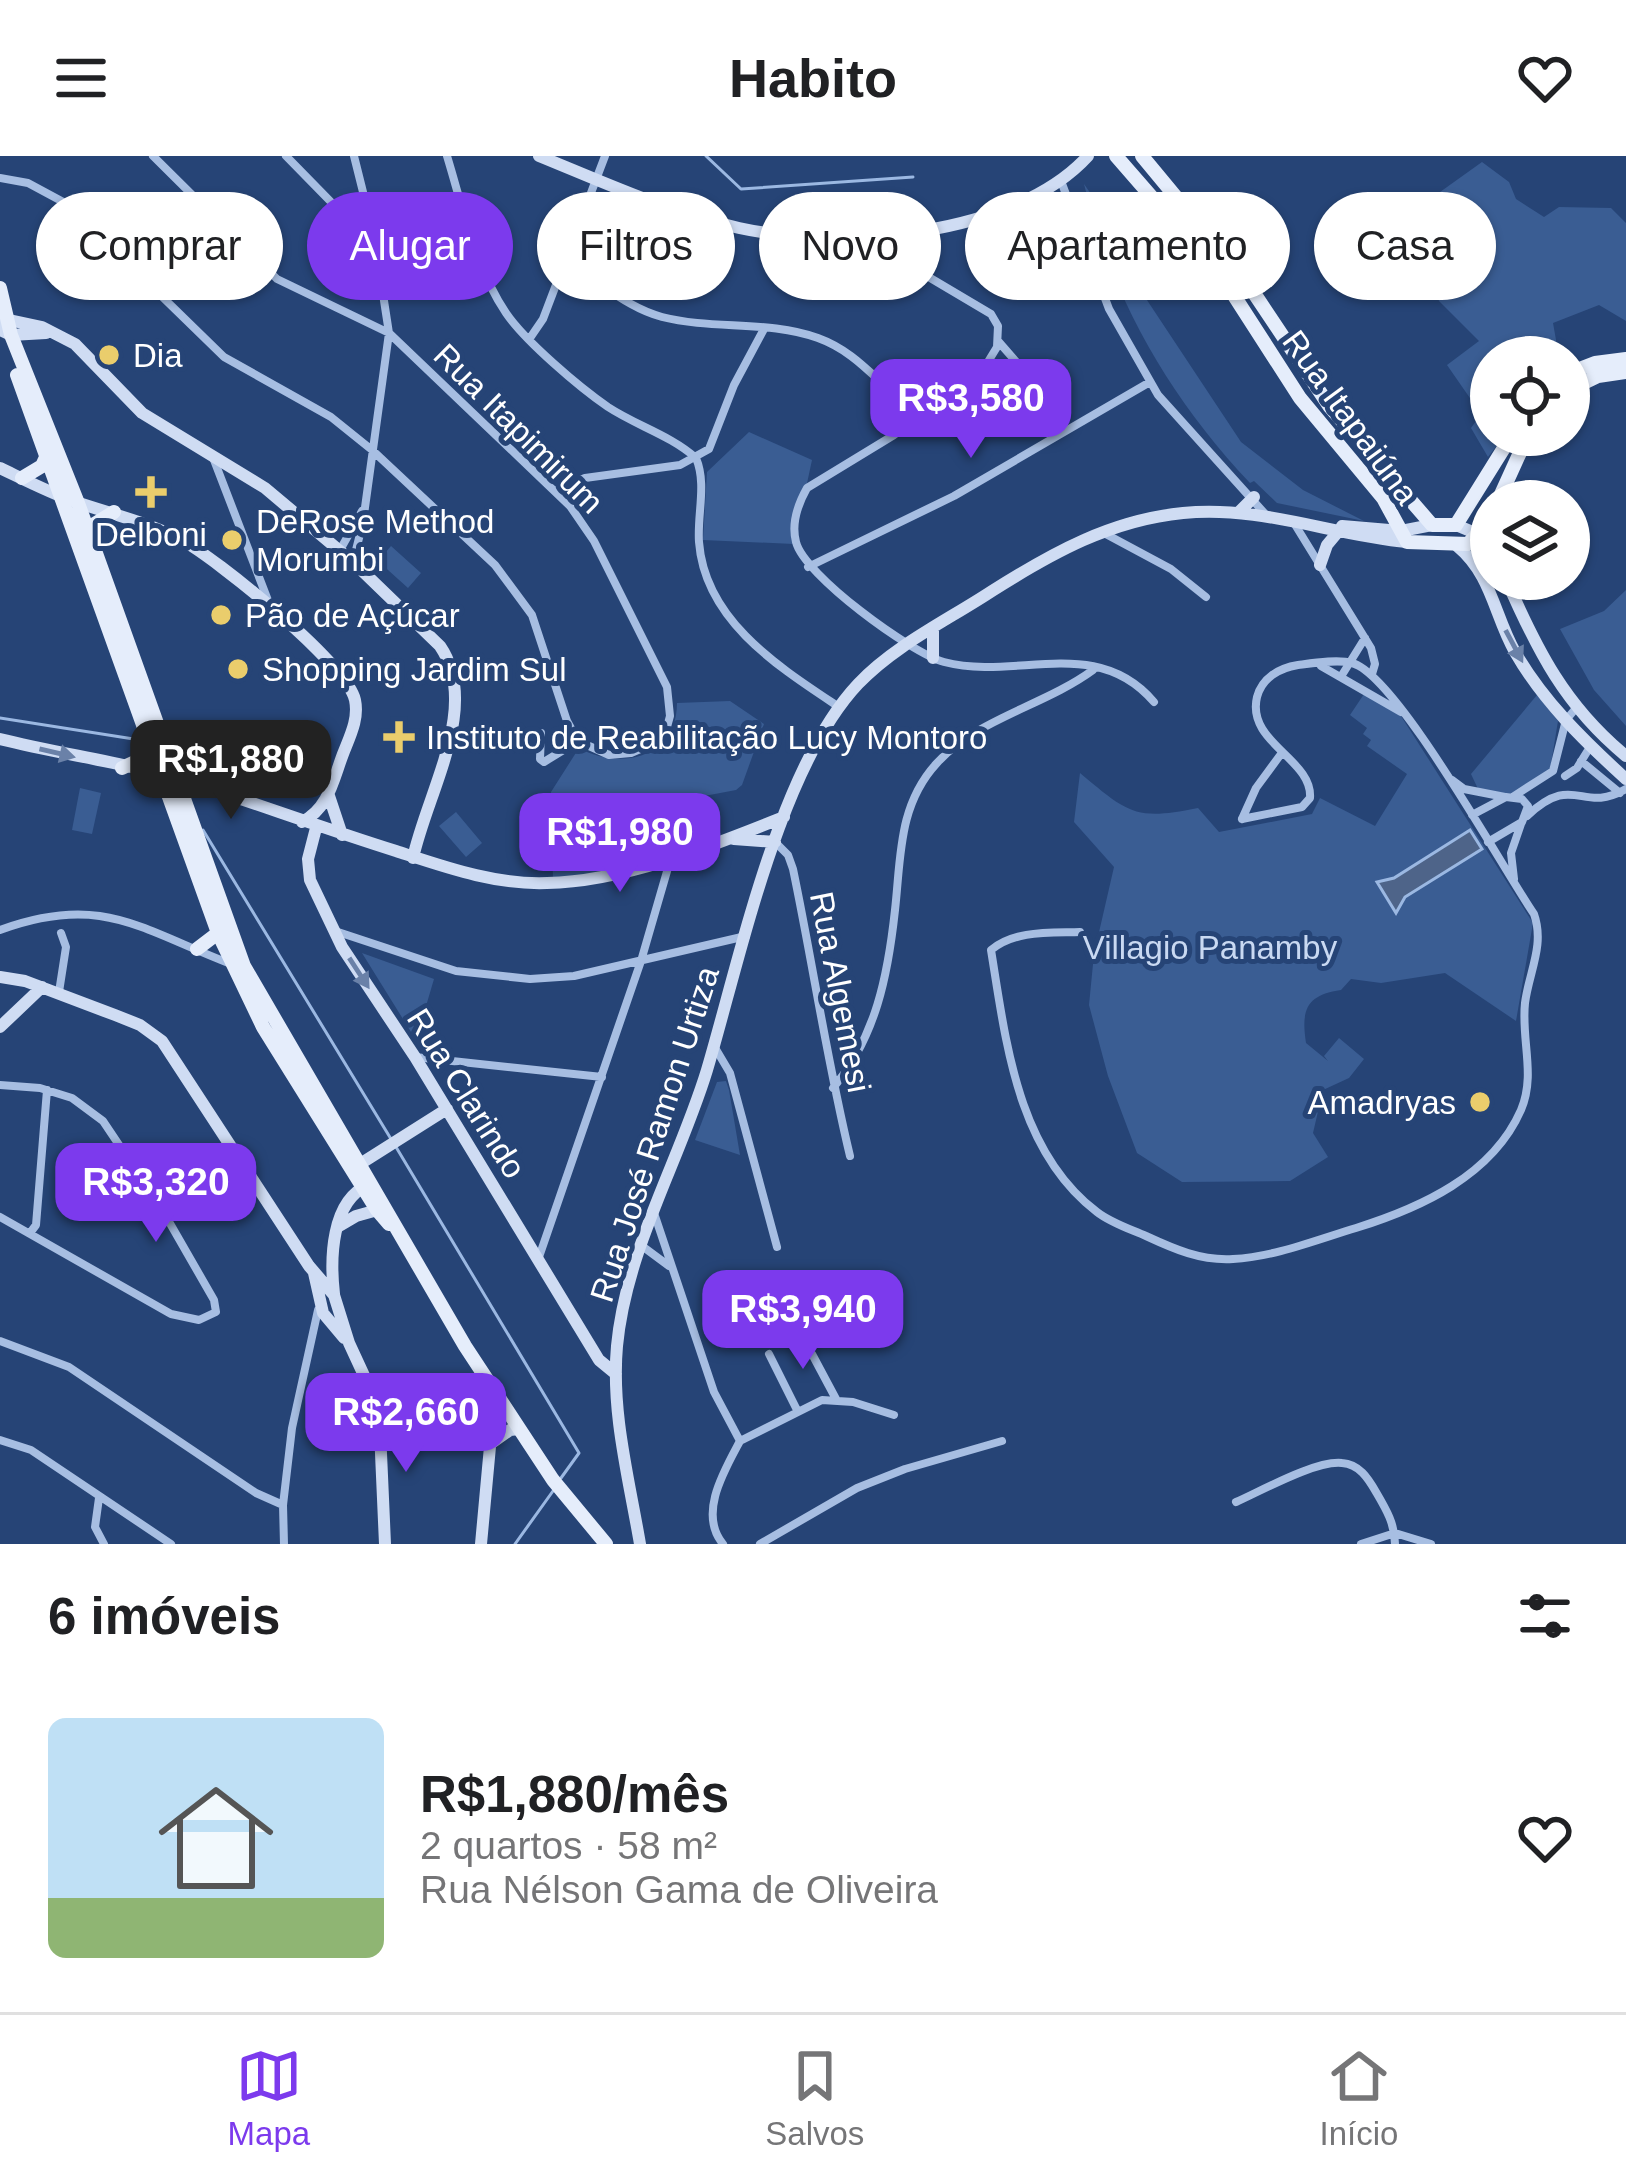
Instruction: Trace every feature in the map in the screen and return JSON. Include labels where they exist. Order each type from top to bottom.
[{"type":"main road","points":[[539,156],[674,209],[759,231]]},
{"type":"main road","name":"Rua Itapaiúna","points":[[1116,156],[1148,192]]},
{"type":"main road","name":"Rua Itapaiúna","points":[[1142,157],[1171,192]]},
{"type":"main road","points":[[941,223],[988,216],[1061,181],[1089,159]]},
{"type":"main road","points":[[0,288],[4,327],[47,453],[87,532],[218,933],[360,1164],[369,1187]]},
{"type":"main road","name":"Rua Itapaiúna","points":[[1237,300],[1300,398],[1389,509],[1404,537]]},
{"type":"main road","name":"Rua Itapaiúna","points":[[1258,300],[1304,372],[1432,525]]},
{"type":"main road","points":[[4,327],[55,332],[75,344],[142,413],[265,488],[353,562],[440,646],[451,661],[457,698],[454,724],[413,857]]},
{"type":"main road","points":[[4,327],[71,500],[80,547],[158,750]]},
{"type":"main road","points":[[1590,365],[1626,359]]},
{"type":"main road","points":[[1590,380],[1626,372]]},
{"type":"main road","points":[[1355,464],[1365,450]]},
{"type":"main road","points":[[22,478],[41,466],[47,453]]},
{"type":"main road","points":[[0,468],[184,541],[310,643],[346,682],[355,701],[356,723],[328,795],[318,811],[302,822]]},
{"type":"main road","points":[[1239,512],[1254,497]]},
{"type":"main road","points":[[1432,525],[1456,526],[1470,507]]},
{"type":"main road","points":[[1378,529],[1389,509]]},
{"type":"main road","points":[[80,547],[87,532],[114,512]]},
{"type":"main road","name":"Rua José Ramon Urtiza","points":[[640,1544],[616,1374],[621,1315],[714,1046],[775,842],[810,759],[839,707],[880,664],[908,645],[1055,552],[1100,532],[1183,513],[1239,512],[1336,533],[1457,546]]},
{"type":"main road","name":"Rua José Ramon Urtiza","points":[[1299,523],[1378,529],[1404,537],[1432,525]]},
{"type":"main road","name":"Rua Itapaiúna","points":[[1456,526],[1470,531]]},
{"type":"main road","points":[[1321,565],[1336,533]]},
{"type":"main road","points":[[1470,540],[1457,546],[1478,566],[1511,644],[1542,693],[1624,787]]},
{"type":"main road","points":[[1515,600],[1532,640],[1577,707],[1626,756]]},
{"type":"main road","points":[[932,629],[933,658]]},
{"type":"main road","points":[[0,739],[166,776],[470,874],[546,884],[670,860],[784,818]]},
{"type":"main road","points":[[122,768],[158,750]]},
{"type":"main road","points":[[166,776],[263,1027],[519,1429],[553,1480],[606,1544]]},
{"type":"main road","points":[[328,795],[342,835]]},
{"type":"main road","points":[[396,851],[420,824]]},
{"type":"main road","name":"Rua Clarindo","points":[[316,827],[307,867],[334,931],[599,1360],[616,1374]]},
{"type":"main road","points":[[730,838],[775,842]]},
{"type":"main road","points":[[197,949],[218,933]]},
{"type":"main road","points":[[0,977],[42,987],[140,1025],[162,1041],[317,1286],[328,1321],[350,1343]]},
{"type":"main road","points":[[0,1027],[42,987]]},
{"type":"main road","points":[[360,1164],[447,1109]]},
{"type":"main road","points":[[317,1286],[330,1264],[350,1197],[369,1187]]},
{"type":"main road","points":[[338,1227],[382,1208]]},
{"type":"main road","points":[[330,1264],[350,1343],[379,1408],[385,1544]]},
{"type":"main road","points":[[317,1286],[336,1301]]},
{"type":"main road","points":[[460,1393],[481,1370]]},
{"type":"main road","points":[[379,1408],[460,1393],[496,1394]]},
{"type":"main road","points":[[481,1544],[496,1394]]},
{"type":"main road","points":[[490,1444],[519,1429]]},
{"type":"street","name":"Rua Itapimirum","points":[[153,156],[277,279],[389,333],[555,490],[595,541],[662,676],[670,700],[667,728],[648,747],[609,755],[578,741],[544,762],[540,759],[541,733]]},
{"type":"street","points":[[286,156],[321,192]]},
{"type":"street","points":[[354,156],[363,192]]},
{"type":"street","points":[[448,156],[480,262],[506,314],[612,410],[670,438],[696,458],[702,482],[701,559],[714,595],[754,645],[839,707]]},
{"type":"street","points":[[592,192],[605,156]]},
{"type":"street","points":[[0,178],[28,182],[55,195],[224,357],[320,408],[496,565],[538,629],[567,721],[578,741]]},
{"type":"street","points":[[1061,181],[1109,309],[1150,382],[1187,430],[1268,517]]},
{"type":"street","points":[[941,284],[992,314],[998,326],[994,354],[983,370],[924,413],[807,488],[794,531],[796,546],[808,567],[908,645],[933,658],[972,667],[1071,662],[1118,672],[1154,702]]},
{"type":"street","points":[[353,562],[389,333],[384,300]]},
{"type":"street","points":[[530,338],[550,300]]},
{"type":"street","points":[[626,300],[644,311],[682,321],[790,330],[835,345],[878,375],[910,407],[924,413]]},
{"type":"street","points":[[555,490],[585,478],[680,465],[709,448],[734,385],[764,329]]},
{"type":"street","points":[[998,340],[1025,372]]},
{"type":"street","points":[[808,567],[954,496],[1150,382]]},
{"type":"street","points":[[213,456],[271,610]]},
{"type":"street","points":[[340,551],[363,510]]},
{"type":"street","points":[[1299,523],[1373,653],[1372,674],[1362,688]]},
{"type":"street","points":[[1100,532],[1171,568],[1206,597]]},
{"type":"street","points":[[1342,675],[1365,638]]},
{"type":"street","points":[[1080,932],[1032,934],[1003,940],[991,950],[1010,1069],[1048,1157],[1067,1184],[1099,1214],[1180,1252],[1228,1260],[1257,1257],[1390,1217],[1437,1197],[1484,1161],[1508,1131],[1527,1095],[1525,1004],[1540,937],[1534,914],[1447,776],[1372,674],[1349,662],[1281,669],[1258,693],[1263,731],[1309,784],[1310,798],[1302,807],[1242,819],[1256,788],[1281,754]]},
{"type":"street","points":[[1317,665],[1402,712]]},
{"type":"street","points":[[833,1088],[861,1052],[874,1017],[888,965],[902,829],[923,779],[958,742],[1049,698],[1094,669]]},
{"type":"street","points":[[1472,815],[1531,789],[1553,771],[1566,720],[1577,707]]},
{"type":"street","points":[[1568,774],[1590,746]]},
{"type":"street","points":[[1582,761],[1624,787]]},
{"type":"street","points":[[1553,771],[1568,774]]},
{"type":"street","points":[[1568,774],[1571,792]]},
{"type":"street","points":[[1447,776],[1464,789],[1510,797],[1528,806],[1511,853],[1515,886]]},
{"type":"street","points":[[1489,842],[1541,803],[1571,792],[1594,799],[1624,787]]},
{"type":"street","points":[[1531,789],[1541,803]]},
{"type":"street","name":"Rua Algemesi","points":[[775,842],[788,855],[793,869],[850,1156]]},
{"type":"street","points":[[538,1258],[641,961],[670,860]]},
{"type":"street","points":[[0,930],[41,917],[89,913],[139,923],[238,965]]},
{"type":"street","points":[[334,931],[446,968],[489,977],[560,978],[746,936]]},
{"type":"street","points":[[59,994],[66,947],[61,933]]},
{"type":"street","points":[[714,1046],[730,1073],[778,1247]]},
{"type":"street","points":[[415,1057],[602,1077]]},
{"type":"street","points":[[0,1085],[47,1090],[81,1102],[108,1128],[160,1206],[214,1300],[215,1312],[200,1320],[171,1314],[0,1217]]},
{"type":"street","points":[[30,1233],[36,1225],[47,1090]]},
{"type":"street","points":[[653,1212],[714,1392],[740,1441]]},
{"type":"street","points":[[523,1234],[550,1225]]},
{"type":"street","points":[[642,1246],[670,1267]]},
{"type":"street","points":[[284,1544],[283,1504],[292,1427],[311,1348],[317,1286]]},
{"type":"street","points":[[311,1348],[336,1301]]},
{"type":"street","points":[[0,1341],[69,1367],[256,1493],[283,1504]]},
{"type":"street","points":[[770,1354],[797,1410]]},
{"type":"street","points":[[812,1354],[836,1399]]},
{"type":"street","points":[[723,1544],[711,1526],[711,1509],[740,1441],[797,1410],[836,1399],[894,1415]]},
{"type":"street","points":[[0,1440],[19,1443],[171,1544]]},
{"type":"street","points":[[760,1544],[857,1488],[1002,1441]]},
{"type":"street","points":[[1236,1502],[1328,1464],[1346,1462],[1361,1470],[1373,1486],[1395,1539]]},
{"type":"street","points":[[99,1498],[95,1527],[104,1544]]},
{"type":"street","points":[[1361,1544],[1395,1539],[1431,1544]]},
{"type":"green space","points":[[1482,162],[1509,182],[1516,199],[1544,217],[1559,207],[1611,208],[1626,223],[1626,321],[1599,305],[1553,323],[1555,336],[1474,336],[1439,300],[1496,300],[1496,192],[1440,192]]},
{"type":"green space","points":[[1125,300],[1147,300],[1241,442],[1303,490],[1364,521],[1277,503],[1254,481],[1250,483],[1194,416]]},
{"type":"green space","points":[[1470,348],[1470,398],[1447,365]]},
{"type":"green space","points":[[749,432],[812,460],[794,544],[703,540],[707,472]]},
{"type":"green space","points":[[391,546],[421,573],[408,588],[378,561]]},
{"type":"green space","points":[[1626,590],[1626,726],[1594,690],[1560,629],[1604,611]]},
{"type":"green space","name":"Villagio Panamby","points":[[1364,694],[1401,716],[1533,923],[1516,1021],[1445,973],[1381,983],[1351,979],[1341,990],[1313,1000],[1304,1022],[1306,1043],[1328,1061],[1324,1056],[1339,1038],[1364,1059],[1349,1078],[1323,1090],[1313,1133],[1328,1157],[1290,1181],[1182,1182],[1137,1153],[1108,1076],[1089,1005],[1094,954],[1114,867],[1074,822],[1080,773],[1133,810],[1160,814],[1198,808],[1219,832],[1312,814],[1320,798],[1375,826],[1407,774],[1367,746],[1371,740],[1363,734],[1367,728],[1350,715]]},
{"type":"green space","points":[[1537,695],[1558,721],[1550,770],[1514,794],[1479,791],[1471,774]]},
{"type":"green space","points":[[730,701],[764,724],[742,785],[699,797],[724,839],[618,869],[553,880],[551,792],[579,748],[612,758],[643,755],[667,736],[677,703]]},
{"type":"green space","points":[[80,788],[101,793],[92,834],[72,830]]},
{"type":"green space","points":[[456,812],[482,843],[466,857],[439,826]]},
{"type":"green space","points":[[362,953],[434,979],[416,1040]]},
{"type":"green space","points":[[726,1081],[740,1155],[695,1140],[717,1082]]},
{"type":"shaded area","points":[[1470,830],[1482,849],[1405,897],[1396,913],[1377,882],[1394,878]]},
{"type":"waterway","points":[[706,156],[741,189],[913,177]]},
{"type":"waterway","points":[[0,718],[140,740]]},
{"type":"waterway","points":[[203,830],[391,1139]]},
{"type":"waterway","points":[[396,1147],[579,1453],[561,1478]]},
{"type":"waterway","points":[[515,1544],[553,1491]]},
{"type":"place","name":"Dia","points":[[109,355]]},
{"type":"place","name":"Delboni","points":[[151,492]]},
{"type":"place","name":"DeRose Method Morumbi","points":[[232,540]]},
{"type":"place","name":"Pão de Açúcar","points":[[221,615]]},
{"type":"place","name":"Shopping Jardim Sul","points":[[238,669]]},
{"type":"place","name":"Instituto de Reabilitação Lucy Montoro","points":[[399,737]]},
{"type":"place","name":"Amadryas","points":[[1480,1102]]}]
